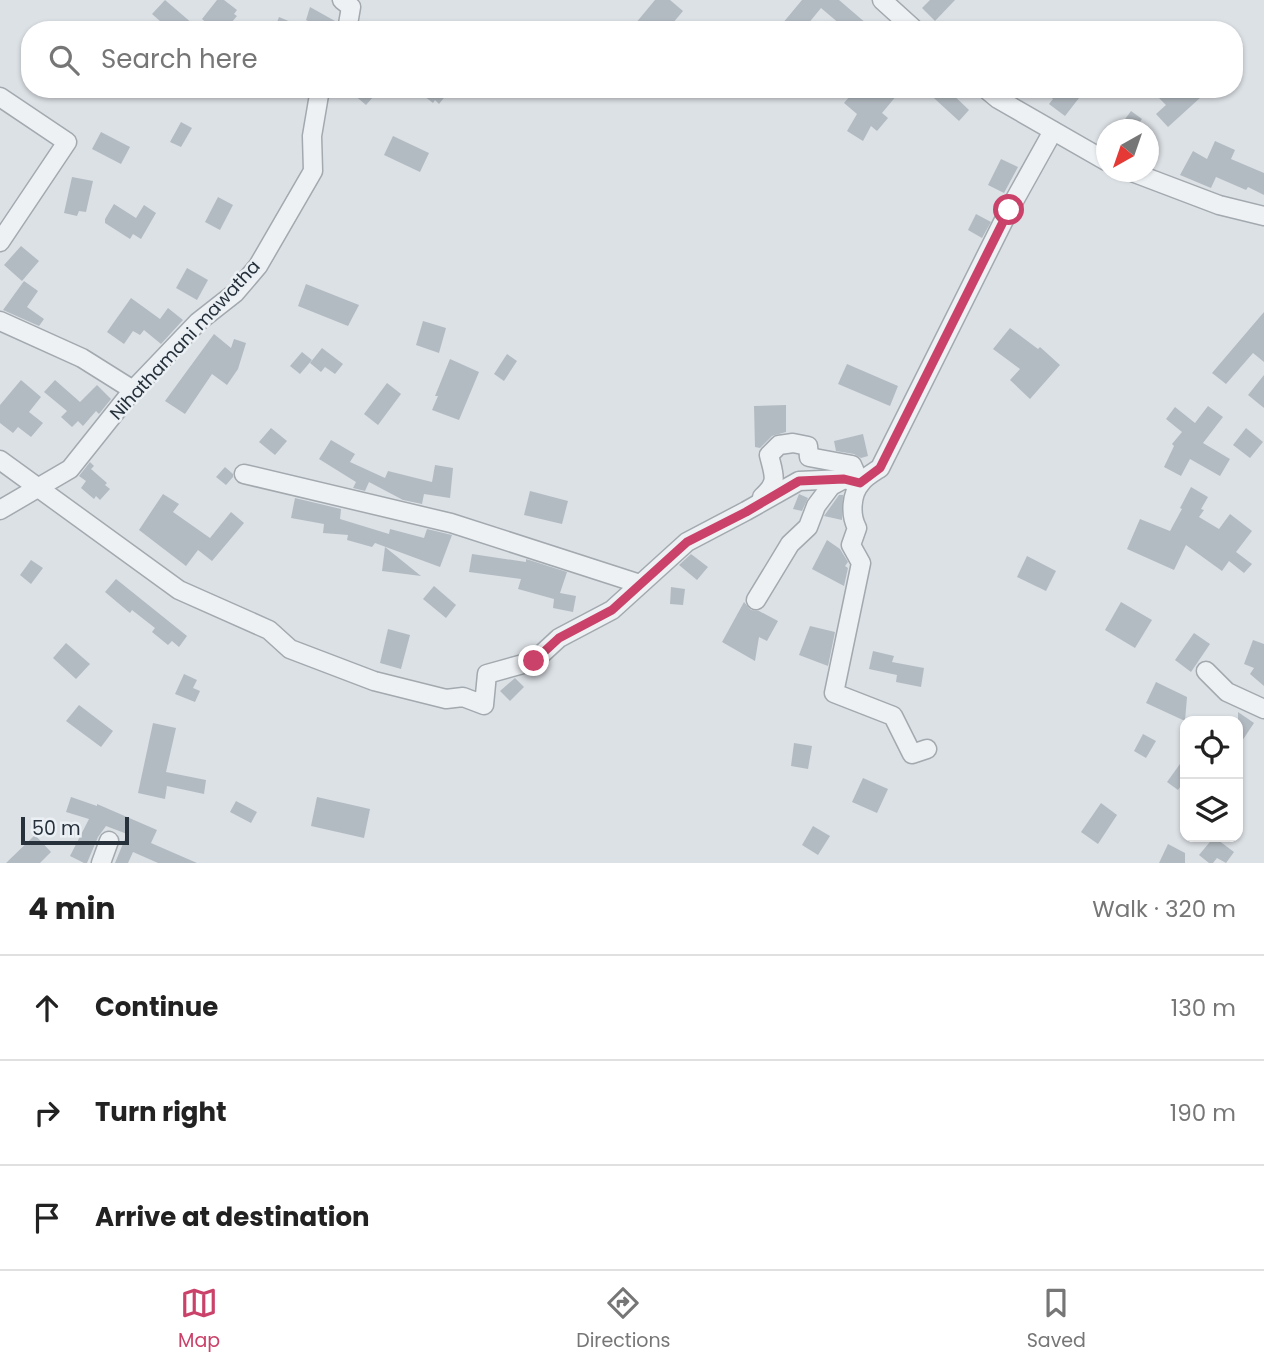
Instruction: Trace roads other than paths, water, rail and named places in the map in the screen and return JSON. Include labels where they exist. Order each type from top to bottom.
[{"type":"street","points":[[342,0],[351,6],[348,21]]},
{"type":"street","points":[[882,0],[905,21]]},
{"type":"street","points":[[0,97],[67,142],[0,242]]},
{"type":"street","name":"Nihathamani mawatha","points":[[0,510],[70,468],[133,390],[198,322],[234,293],[258,265],[313,171],[312,136],[318,98]]},
{"type":"street","points":[[997,98],[1096,155]]},
{"type":"street","points":[[756,600],[790,544],[808,527],[816,506],[831,486],[852,481],[880,468],[1009,210],[1053,131]]},
{"type":"street","points":[[1158,182],[1219,205],[1264,216]]},
{"type":"street","points":[[0,321],[82,358],[133,390]]},
{"type":"street","points":[[746,512],[772,488],[775,481],[769,456],[779,445],[793,443],[808,446],[809,457],[852,466],[852,518],[857,528],[851,545],[861,563],[834,693],[893,716],[912,754],[927,749]]},
{"type":"street","points":[[0,460],[179,590],[269,630],[290,649],[374,681],[446,699],[463,697],[484,705],[487,674],[534,661],[559,638],[612,610],[687,542],[799,481],[852,481]]},
{"type":"street","points":[[244,474],[451,523],[640,584]]},
{"type":"street","points":[[1206,671],[1227,692],[1264,709]]},
{"type":"street","points":[[101,863],[109,841]]}]
